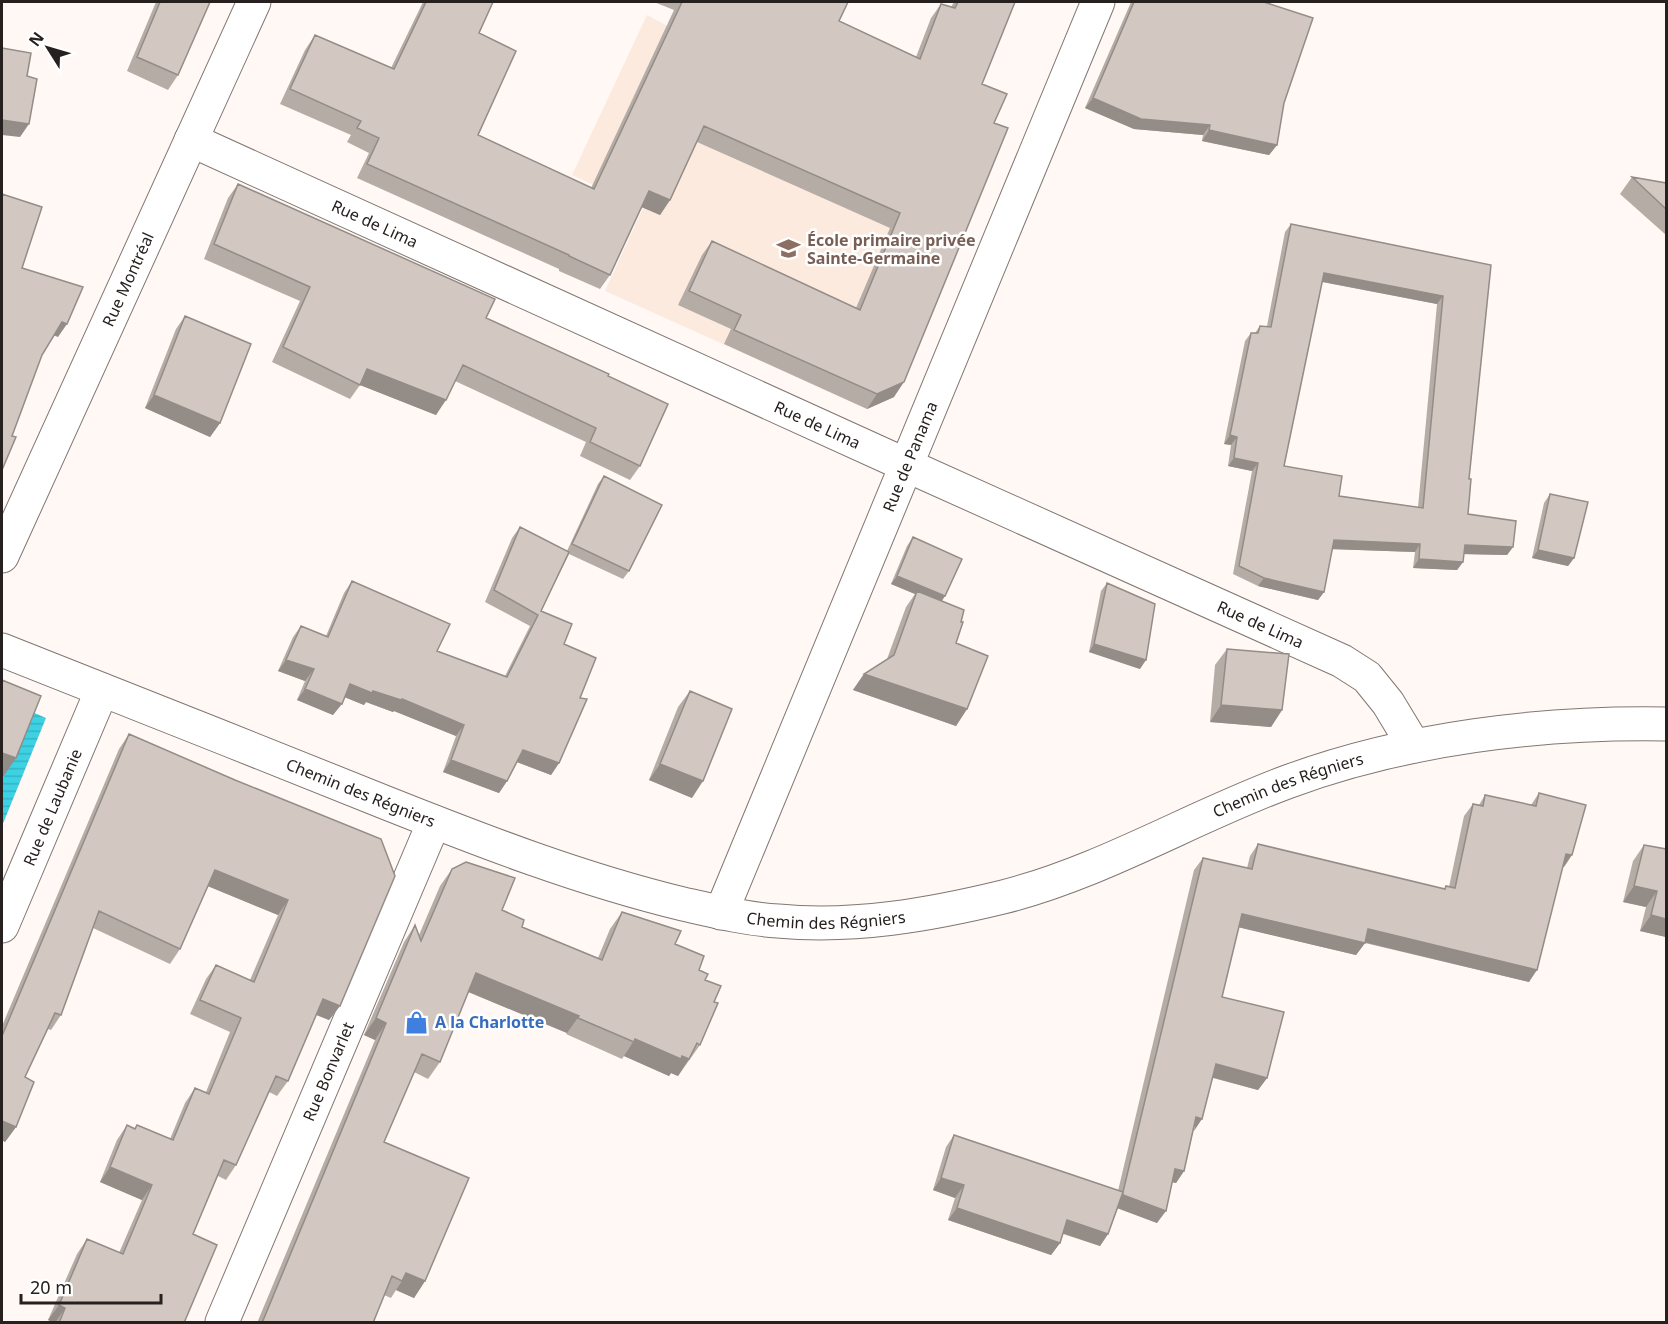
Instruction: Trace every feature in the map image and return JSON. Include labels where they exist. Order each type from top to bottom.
[{"type":"street","name":"Rue Montréal","points":[[2,556],[254,2]]},
{"type":"street","name":"Rue de Panama","points":[[721,913],[1098,2]]},
{"type":"street","name":"Rue de Lima","points":[[191,140],[906,465],[1342,660],[1367,677],[1388,703],[1414,746]]},
{"type":"street","name":"Chemin des Régniers","points":[[2,650],[513,852],[646,895],[721,913],[773,921],[814,924],[859,923],[912,916],[1009,895],[1079,872],[1287,782],[1340,763],[1381,753],[1465,737],[1527,730],[1666,724]]},
{"type":"street","name":"Rue de Laubanie","points":[[2,926],[102,690]]},
{"type":"street","name":"Rue Bonvarlet","points":[[222,1323],[434,822]]},
{"type":"shaded area","name":"École primaire privée Sainte-Germaine","points":[[647,15],[686,36],[995,147],[894,397],[867,409],[605,291],[643,208],[572,175]]},
{"type":"water","points":[[30,711],[46,718],[2,826],[2,780]]},
{"type":"building","points":[[160,2],[210,2],[178,75],[137,57]]},
{"type":"building","points":[[426,2],[493,2],[479,33],[516,51],[478,135],[594,189],[682,2],[848,2],[839,21],[920,59],[941,4],[955,8],[958,2],[1015,2],[982,84],[1007,94],[994,123],[1008,128],[904,382],[877,394],[734,330],[741,315],[689,291],[712,241],[860,310],[900,213],[704,126],[670,200],[649,191],[610,275],[367,164],[379,138],[357,128],[361,121],[290,89],[315,35],[394,69]]},
{"type":"building","points":[[1134,2],[1264,2],[1313,18],[1284,103],[1277,145],[1209,130],[1210,125],[1141,119],[1093,98]]},
{"type":"building","points":[[2,48],[31,53],[27,76],[37,79],[29,124],[2,120]]},
{"type":"building","points":[[1632,177],[1666,183],[1666,209]]},
{"type":"building","points":[[238,184],[495,299],[486,318],[609,374],[608,376],[668,404],[640,466],[590,442],[596,428],[463,365],[446,400],[367,369],[360,385],[283,347],[310,287],[214,244]]},
{"type":"building","points":[[2,194],[42,207],[22,268],[83,287],[67,324],[62,322],[42,355],[12,436],[16,437],[2,470]]},
{"type":"building","points":[[1291,224],[1491,265],[1469,479],[1471,479],[1468,514],[1516,521],[1513,547],[1465,545],[1463,562],[1419,559],[1420,544],[1334,540],[1324,592],[1264,578],[1239,566],[1258,463],[1234,458],[1237,437],[1230,435],[1251,333],[1258,333],[1260,326],[1271,327]],"holes":[[[1324,273],[1443,296],[1423,508],[1339,496],[1342,476],[1284,466]]]},
{"type":"building","points":[[185,316],[251,344],[220,423],[154,395]]},
{"type":"building","points":[[604,476],[662,505],[629,571],[572,544]]},
{"type":"building","points":[[1550,494],[1588,502],[1574,558],[1538,550]]},
{"type":"building","points":[[520,527],[569,552],[541,611],[572,624],[564,644],[596,658],[580,698],[587,699],[559,763],[523,750],[507,781],[451,760],[464,725],[402,699],[373,691],[372,693],[350,684],[342,704],[305,689],[314,669],[286,660],[301,626],[328,637],[352,581],[450,624],[437,651],[507,677],[538,615],[494,590]]},
{"type":"building","points":[[913,537],[962,559],[945,596],[897,576]]},
{"type":"building","points":[[1107,583],[1155,604],[1146,660],[1094,644]]},
{"type":"building","points":[[917,591],[964,610],[961,622],[963,622],[956,643],[988,656],[967,709],[864,674],[894,655]]},
{"type":"building","points":[[1227,649],[1289,654],[1282,710],[1221,705]]},
{"type":"building","points":[[2,680],[41,696],[16,758],[2,753]]},
{"type":"building","points":[[690,691],[732,709],[703,781],[660,764]]},
{"type":"building","points":[[129,734],[381,839],[395,876],[340,1006],[323,999],[288,1081],[276,1076],[236,1165],[224,1160],[193,1234],[217,1245],[184,1323],[59,1323],[65,1308],[59,1305],[87,1239],[123,1254],[152,1185],[110,1167],[127,1125],[135,1129],[137,1125],[173,1140],[195,1088],[209,1094],[241,1018],[200,1000],[216,965],[254,982],[288,900],[215,870],[180,949],[99,911],[61,1015],[55,1013],[25,1077],[34,1082],[16,1127],[2,1121],[2,1036]]},
{"type":"building","points":[[1539,793],[1586,805],[1572,855],[1566,854],[1537,970],[1368,929],[1365,943],[1242,914],[1222,997],[1284,1012],[1267,1078],[1216,1064],[1202,1119],[1196,1117],[1184,1171],[1175,1169],[1166,1211],[1123,1195],[1203,858],[1252,869],[1258,844],[1445,889],[1446,886],[1455,888],[1473,804],[1483,806],[1485,795],[1536,806]]},
{"type":"building","points":[[1644,845],[1666,849],[1666,919],[1651,915],[1657,891],[1634,886]]},
{"type":"building","points":[[466,862],[515,878],[502,910],[524,920],[522,927],[602,960],[622,912],[681,931],[675,944],[704,956],[699,970],[708,974],[705,980],[721,986],[714,1002],[718,1003],[700,1045],[697,1043],[689,1059],[682,1056],[681,1059],[635,1039],[634,1042],[578,1018],[579,1016],[476,973],[440,1062],[422,1054],[384,1142],[469,1178],[425,1281],[406,1273],[402,1281],[392,1276],[373,1323],[262,1323],[386,1023],[376,1018],[415,925],[421,941],[452,869]]},
{"type":"building","points":[[954,1135],[1123,1192],[1108,1234],[1067,1220],[1060,1243],[957,1208],[964,1185],[941,1178]]},
{"type":"place","name":"École primaire privée Sainte-Germaine","points":[[789,249]]},
{"type":"place","name":"A la Charlotte","points":[[417,1022]]}]
